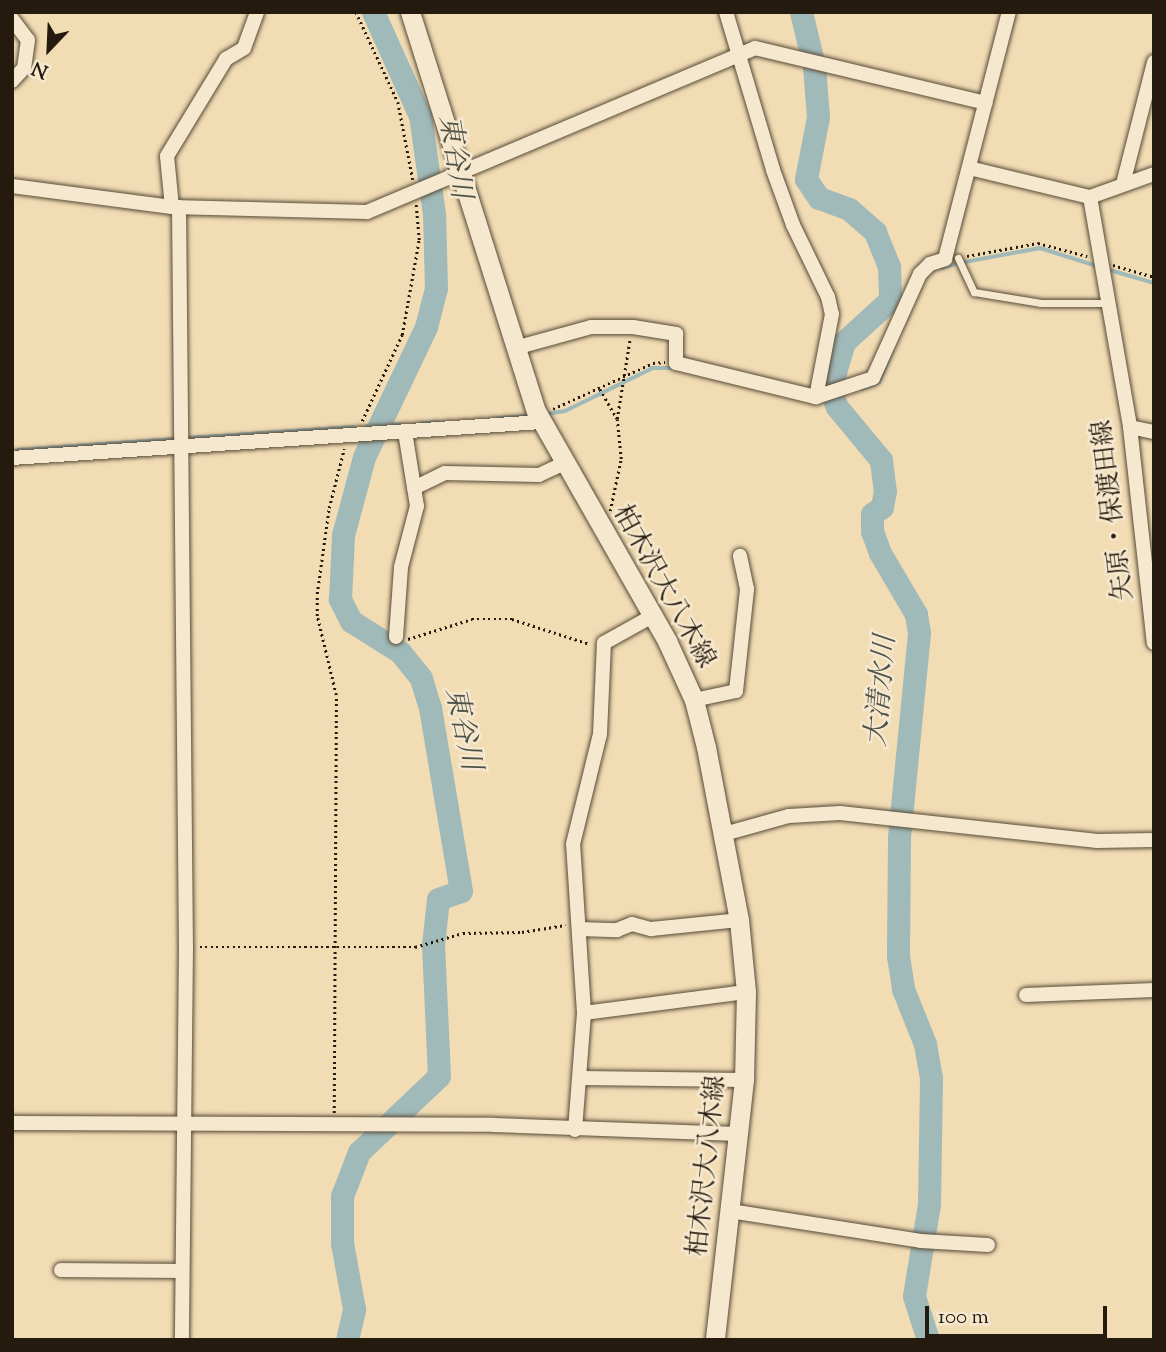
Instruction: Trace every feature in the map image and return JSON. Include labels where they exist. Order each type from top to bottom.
[{"type":"main road","name":"柏木沢大八木線","points":[[410,12],[462,172],[514,348],[563,464],[654,615],[694,700],[724,834],[739,920],[746,992],[744,1080],[715,1340]]},
{"type":"street","points":[[182,1340],[181,1121],[186,947],[182,446],[175,207],[167,156],[226,59],[244,48],[257,12]]},
{"type":"street","points":[[726,12],[773,170],[793,225],[828,297],[832,314],[819,397]]},
{"type":"street","points":[[514,348],[591,327],[633,327],[676,334],[676,363],[819,397],[877,375],[920,274],[930,264],[945,259],[1009,12]]},
{"type":"street","points":[[12,19],[28,40],[24,68],[12,81]]},
{"type":"street","points":[[12,187],[175,207],[367,212],[739,52],[755,48],[986,103]]},
{"type":"street","points":[[1123,184],[1154,62]]},
{"type":"street","points":[[969,168],[1090,197],[1154,174]]},
{"type":"street","name":"矢原・保渡田線","points":[[1090,197],[1130,427],[1150,565],[1154,643]]},
{"type":"street","points":[[12,458],[401,432],[543,416]]},
{"type":"street","points":[[1130,427],[1154,432]]},
{"type":"street","points":[[396,637],[401,568],[417,506],[401,432]]},
{"type":"street","points":[[414,488],[445,473],[539,475],[563,464]]},
{"type":"street","points":[[694,700],[736,691],[747,589],[740,556]]},
{"type":"street","points":[[575,1130],[584,1013],[573,844],[600,734],[604,643],[654,615]]},
{"type":"street","points":[[724,834],[810,813],[893,818],[1097,841],[1154,840]]},
{"type":"street","points":[[579,926],[617,930],[632,925],[651,929],[739,920]]},
{"type":"street","points":[[1026,995],[1154,990]]},
{"type":"street","points":[[584,1013],[746,992]]},
{"type":"street","points":[[581,1078],[744,1080]]},
{"type":"street","points":[[12,1123],[181,1121],[334,1127],[738,1134]]},
{"type":"street","points":[[730,1211],[927,1242],[988,1245]]},
{"type":"street","points":[[61,1270],[181,1271]]},
{"type":"lane","points":[[958,258],[974,292],[1041,303],[1109,303]]},
{"type":"path","points":[[334,1127],[336,695],[317,615],[317,594],[329,508],[357,435],[402,335],[419,240],[417,190],[398,102],[356,12]]},
{"type":"path","points":[[958,258],[1038,243],[1091,258]]},
{"type":"path","points":[[1109,263],[1154,277]]},
{"type":"path","points":[[604,531],[621,459],[617,419],[621,379],[633,327]]},
{"type":"path","points":[[543,416],[653,363],[676,363]]},
{"type":"path","points":[[600,389],[617,419]]},
{"type":"path","points":[[396,637],[401,641],[472,619],[512,619],[579,644],[604,643]]},
{"type":"path","points":[[186,947],[415,947],[463,933],[523,932],[579,926]]},
{"type":"waterway","name":"東谷川","points":[[347,1340],[354,1309],[342,1243],[342,1196],[359,1152],[439,1076],[433,945],[438,899],[461,891],[430,708],[421,678],[400,652],[351,621],[340,599],[343,535],[364,457],[426,327],[436,288],[434,214],[420,116],[373,12]]},
{"type":"waterway","name":"大清水川","points":[[801,12],[814,66],[818,117],[806,179],[819,198],[849,209],[875,232],[889,266],[890,300],[844,342],[830,389],[837,407],[881,460],[885,491],[882,507],[872,514],[872,531],[880,553],[916,614],[919,633],[899,838],[898,956],[903,989],[925,1044],[931,1078],[929,1204],[914,1296],[928,1340]]},
{"type":"waterway","points":[[965,262],[1040,248],[1094,265]]},
{"type":"waterway","points":[[941,268],[955,264]]},
{"type":"waterway","points":[[1107,269],[1154,283]]},
{"type":"waterway","points":[[862,389],[879,382],[892,352]]},
{"type":"waterway","points":[[546,414],[565,411],[653,368],[673,368]]},
{"type":"waterway","points":[[498,418],[527,416]]},
{"type":"waterway","points":[[423,423],[438,422]]},
{"type":"waterway","name":"東谷川","points":[[367,426],[400,424]]},
{"type":"waterway","points":[[188,438],[354,427]]},
{"type":"waterway","points":[[18,450],[175,439]]}]
